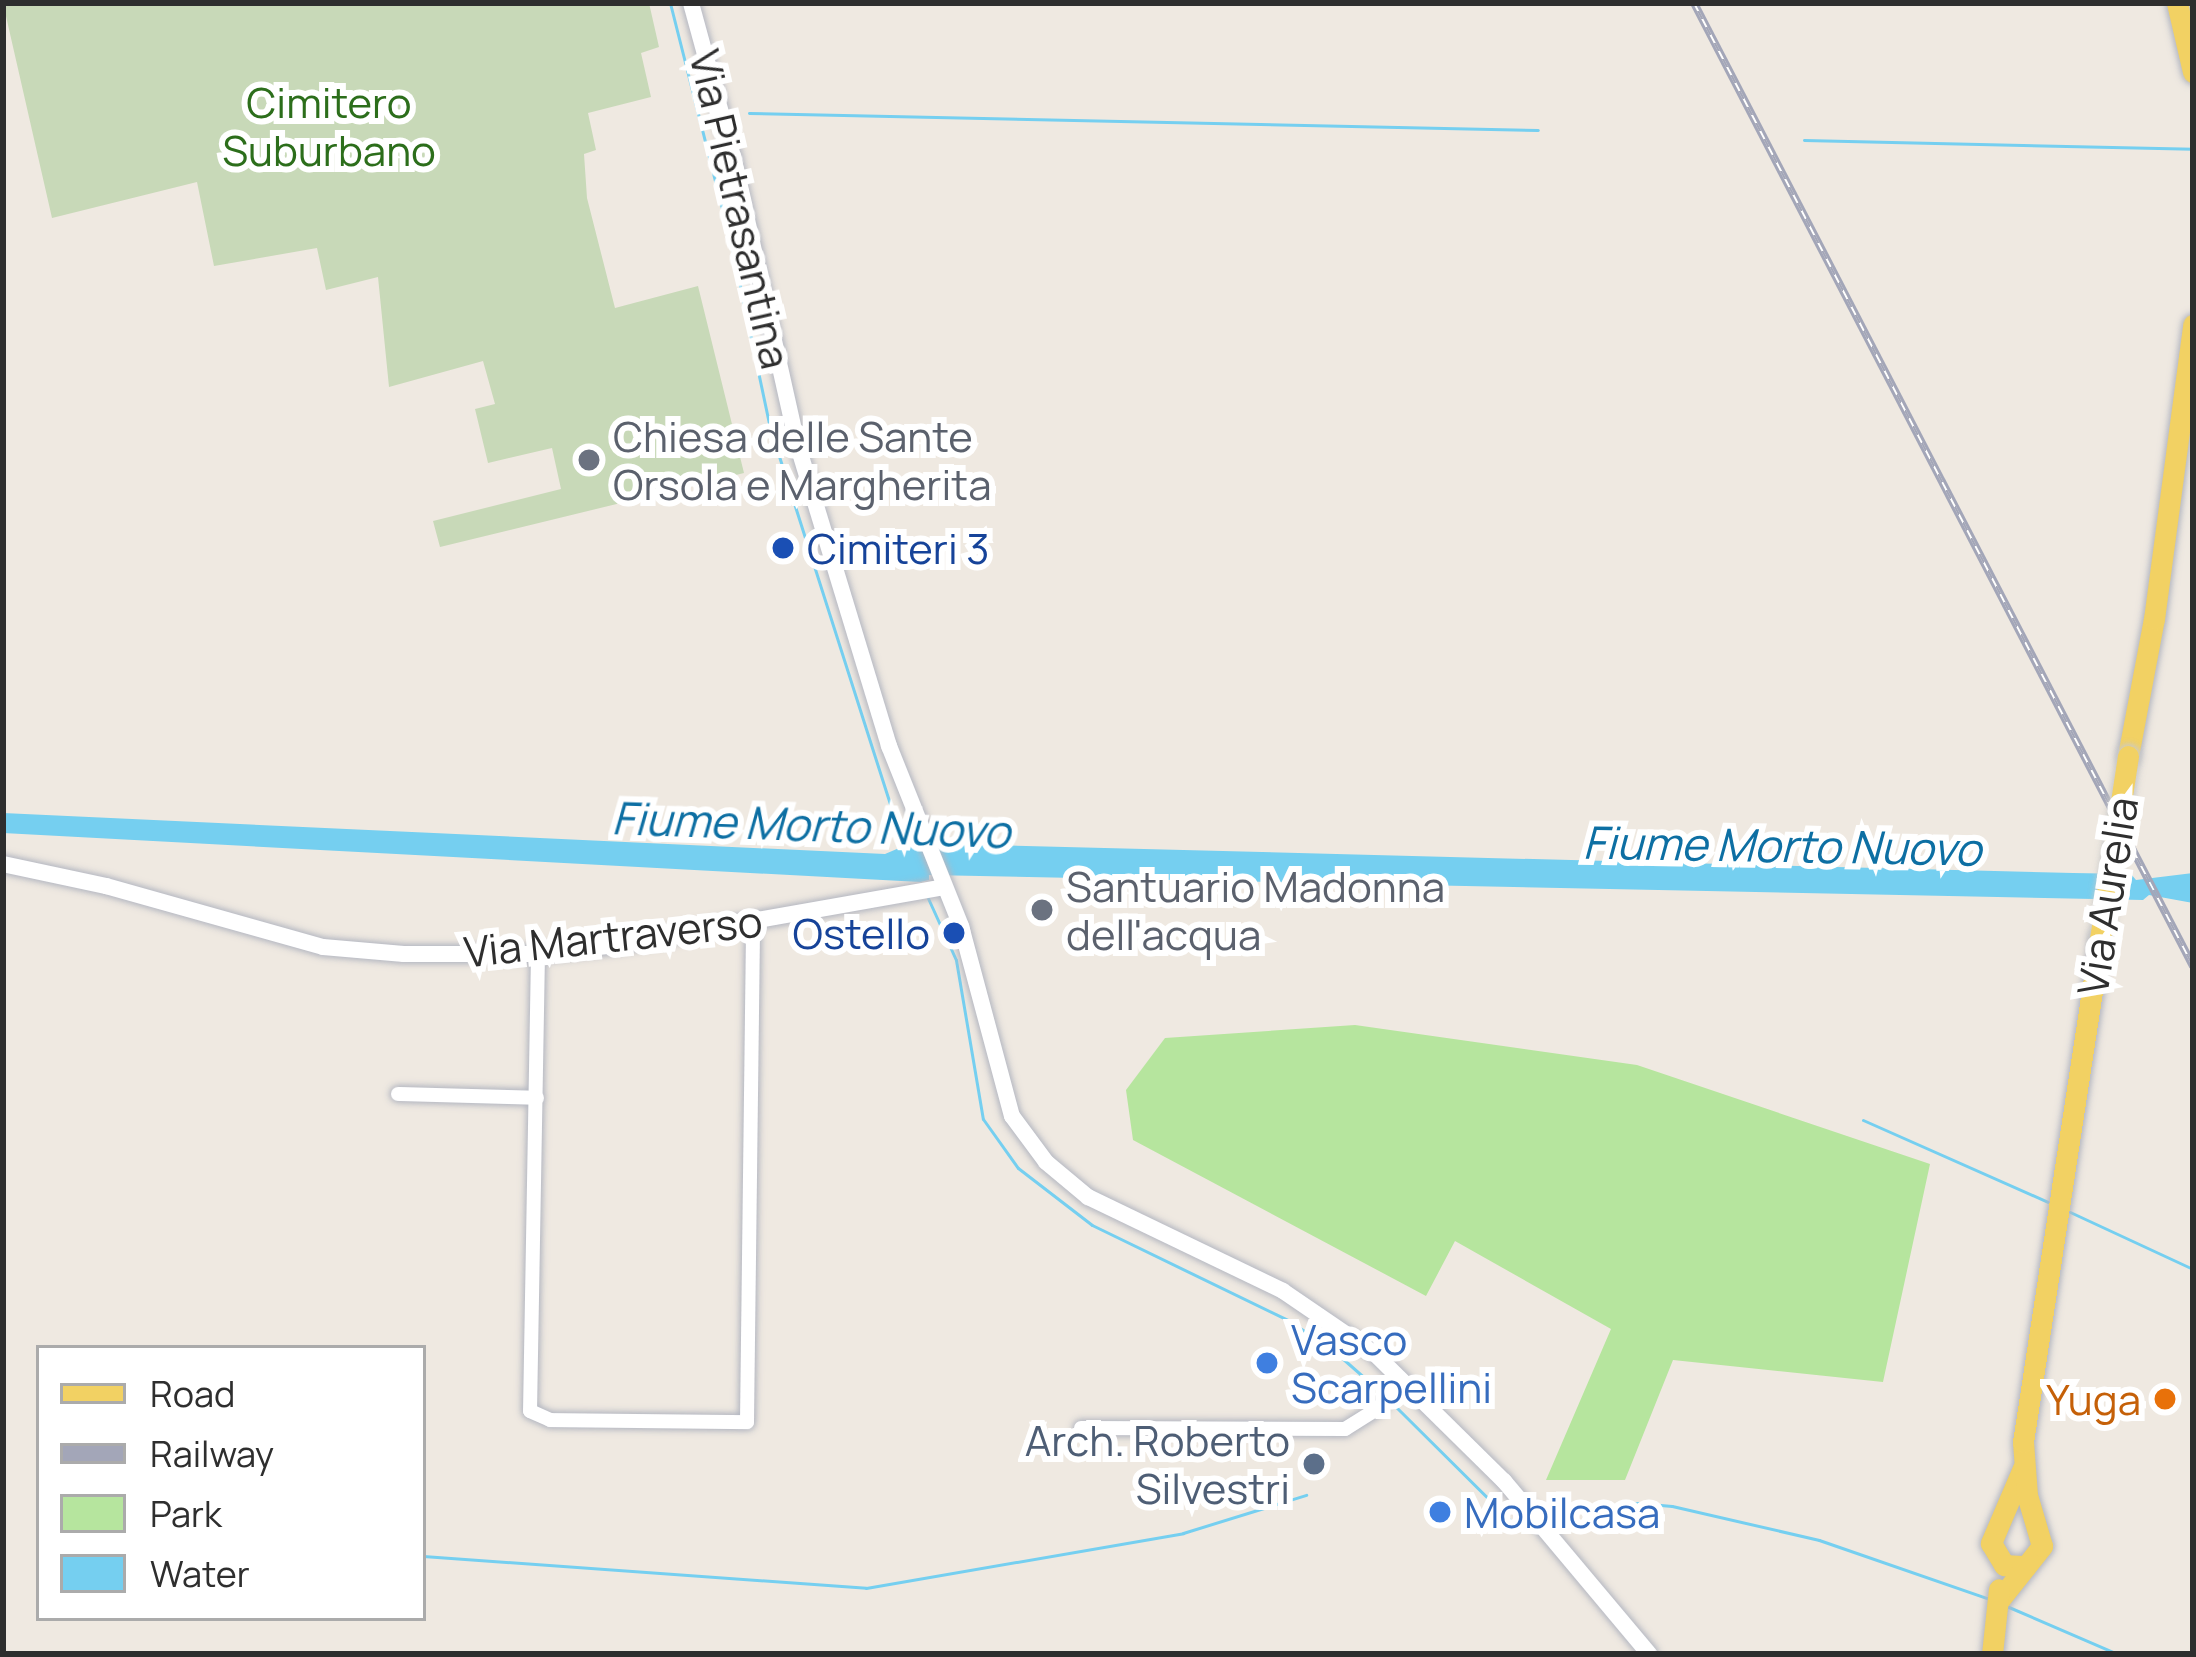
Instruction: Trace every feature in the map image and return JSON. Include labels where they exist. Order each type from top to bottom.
[{"type":"main road","points":[[2177,3],[2193,72]]},
{"type":"main road","name":"Via Aurelia","points":[[2000,1523],[2023,1468],[2128,756],[2154,619],[2193,325]]},
{"type":"main road","name":"Via Aurelia","points":[[2023,1468],[2035,1524]]},
{"type":"main road","points":[[1992,1654],[2000,1599],[1991,1547],[2000,1523],[2017,1517],[2035,1524],[2042,1546],[2000,1599]]},
{"type":"main road","points":[[1991,1547],[2004,1565],[2026,1566]]},
{"type":"street","name":"Via Pietrasantina","points":[[691,3],[733,157],[797,442],[889,746],[974,970],[998,1083],[1012,1116],[1046,1162],[1111,1211],[1316,1310],[1404,1381],[1527,1507],[1648,1654]]},
{"type":"street","name":"Via Martraverso","points":[[3,864],[106,886],[322,947],[404,954],[538,953],[753,924],[940,886]]},
{"type":"street","points":[[538,953],[529,1406],[534,1416],[747,1422],[753,924]]},
{"type":"street","points":[[398,1094],[537,1098]]},
{"type":"street","points":[[1082,1429],[1345,1430],[1378,1408],[1404,1381]]},
{"type":"green space","name":"Cimitero Suburbano","points":[[3,3],[649,3],[659,47],[641,53],[651,97],[588,113],[596,150],[584,154],[587,198],[615,308],[698,286],[744,473],[440,547],[433,521],[561,489],[552,448],[488,463],[475,409],[495,404],[483,361],[389,387],[378,277],[326,290],[317,248],[214,266],[197,182],[52,218]]},
{"type":"green space","points":[[1355,1025],[1637,1065],[1930,1164],[1883,1382],[1673,1360],[1625,1480],[1546,1480],[1611,1329],[1455,1241],[1426,1296],[1133,1140],[1126,1090],[1165,1038]]},
{"type":"water","points":[[3,813],[885,854],[911,843],[2131,874],[2136,880],[2193,873],[2193,903],[2149,895],[2143,900],[929,875],[929,880],[920,882],[3,833]]},
{"type":"waterway","name":"Fiume Morto Nuovo","points":[[670,3],[732,248],[770,428],[903,844]]},
{"type":"waterway","points":[[749,113],[1538,130]]},
{"type":"waterway","points":[[1804,140],[2193,149]]},
{"type":"waterway","points":[[927,896],[956,960],[983,1119],[1018,1168],[1092,1225],[1288,1320],[1334,1351],[1385,1396]]},
{"type":"waterway","points":[[1863,1120],[2048,1202]]},
{"type":"waterway","points":[[2070,1212],[2193,1269]]},
{"type":"waterway","points":[[1392,1403],[1519,1529],[1527,1523]]},
{"type":"waterway","points":[[426,1556],[866,1588],[1183,1533],[1306,1495]]},
{"type":"waterway","points":[[1541,1515],[1638,1503],[1672,1506],[1819,1540],[1989,1599]]},
{"type":"waterway","points":[[2004,1605],[2118,1654]]},
{"type":"railway","points":[[1694,3],[2193,966]]},
{"type":"place","name":"Chiesa delle Sante Orsola e Margherita","points":[[589,460]]},
{"type":"place","name":"Cimiteri 3","points":[[783,548]]},
{"type":"place","name":"Santuario Madonna dell'acqua","points":[[1042,910]]},
{"type":"place","name":"Ostello","points":[[954,933]]},
{"type":"place","name":"Vasco Scarpellini","points":[[1267,1363]]},
{"type":"place","name":"Yuga","points":[[2165,1399]]},
{"type":"place","name":"Arch. Roberto Silvestri","points":[[1314,1464]]},
{"type":"place","name":"Mobilcasa","points":[[1440,1512]]}]
